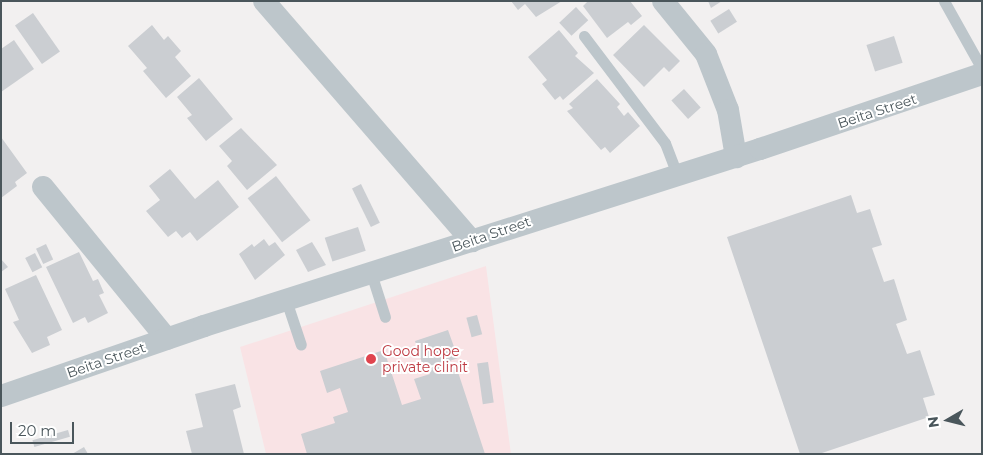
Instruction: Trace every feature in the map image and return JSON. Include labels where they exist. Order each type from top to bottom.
[{"type":"street","points":[[264,1],[472,241]]},
{"type":"street","points":[[663,1],[706,54],[728,110],[736,157]]},
{"type":"street","name":"Beita Street","points":[[1,396],[167,339],[736,157],[982,74]]},
{"type":"street","points":[[43,187],[167,339]]},
{"type":"lane","points":[[944,1],[982,69]]},
{"type":"lane","points":[[584,36],[665,144],[677,175]]},
{"type":"lane","points":[[371,273],[385,317]]},
{"type":"lane","points":[[286,300],[301,345]]},
{"type":"shaded area","name":"Good hope private clinit","points":[[486,266],[511,454],[266,454],[240,347]]},
{"type":"building","points":[[511,1],[562,1],[536,17],[525,4],[518,10]]},
{"type":"building","points":[[588,1],[630,1],[642,16],[631,25],[628,22],[607,38],[583,6]]},
{"type":"building","points":[[708,1],[722,1],[711,8]]},
{"type":"building","points":[[576,7],[588,20],[571,36],[559,23]]},
{"type":"building","points":[[729,9],[737,22],[718,33],[710,21]]},
{"type":"building","points":[[33,13],[60,52],[42,64],[15,26]]},
{"type":"building","points":[[152,25],[164,40],[168,36],[181,51],[175,57],[191,76],[166,98],[143,71],[147,68],[128,46]]},
{"type":"building","points":[[644,25],[680,61],[669,72],[664,67],[644,87],[613,55]]},
{"type":"building","points":[[559,30],[578,53],[575,56],[594,73],[563,100],[560,96],[555,100],[542,84],[547,80],[528,57]]},
{"type":"building","points":[[894,36],[903,63],[875,72],[866,45]]},
{"type":"building","points":[[14,40],[34,69],[1,92],[1,49]]},
{"type":"building","points":[[199,78],[233,119],[206,141],[187,118],[192,115],[177,97]]},
{"type":"building","points":[[597,79],[620,104],[617,107],[624,116],[628,112],[640,126],[610,153],[605,147],[601,150],[567,111],[573,108],[569,104]]},
{"type":"building","points":[[684,89],[701,108],[688,119],[671,100]]},
{"type":"building","points":[[241,128],[277,165],[247,190],[227,166],[232,161],[219,146]]},
{"type":"building","points":[[1,137],[27,173],[15,182],[17,186],[1,198]]},
{"type":"building","points":[[170,169],[195,199],[218,180],[239,207],[197,241],[190,232],[182,238],[176,231],[168,237],[146,211],[160,200],[149,186]]},
{"type":"building","points":[[276,176],[310,220],[282,242],[248,198]]},
{"type":"building","points":[[361,184],[380,223],[371,227],[352,188]]},
{"type":"building","points":[[851,195],[857,213],[870,209],[882,245],[872,248],[884,282],[894,279],[907,320],[896,324],[907,354],[920,350],[935,395],[923,398],[929,417],[819,454],[800,454],[727,237]]},
{"type":"building","points":[[358,227],[366,251],[332,262],[325,238]]},
{"type":"building","points":[[264,239],[269,246],[275,242],[285,255],[255,280],[239,254],[252,244],[254,247]]},
{"type":"building","points":[[312,242],[326,265],[308,272],[296,250]]},
{"type":"building","points":[[46,244],[53,259],[43,264],[36,249]]},
{"type":"building","points":[[79,252],[93,281],[98,279],[104,293],[99,295],[108,313],[88,323],[85,317],[73,323],[46,267]]},
{"type":"building","points":[[35,253],[42,267],[32,272],[25,258]]},
{"type":"building","points":[[1,259],[8,267],[1,272]]},
{"type":"building","points":[[36,275],[62,330],[47,337],[50,345],[32,353],[13,322],[19,320],[5,289]]},
{"type":"building","points":[[477,315],[482,334],[472,337],[466,318]]},
{"type":"building","points":[[448,330],[458,358],[441,364],[445,373],[457,369],[485,454],[307,454],[301,434],[335,423],[333,417],[348,412],[340,388],[327,393],[320,371],[384,350],[402,405],[421,399],[414,379],[430,374],[428,368],[424,369],[415,341]]},
{"type":"building","points":[[488,362],[494,403],[483,404],[477,364]]},
{"type":"building","points":[[235,384],[241,407],[233,410],[244,454],[192,454],[186,431],[203,427],[195,394]]},
{"type":"building","points":[[68,430],[70,437],[34,447],[32,440]]},
{"type":"building","points":[[84,447],[88,454],[72,454]]},
{"type":"place","name":"Good hope private clinit","points":[[371,359]]}]
